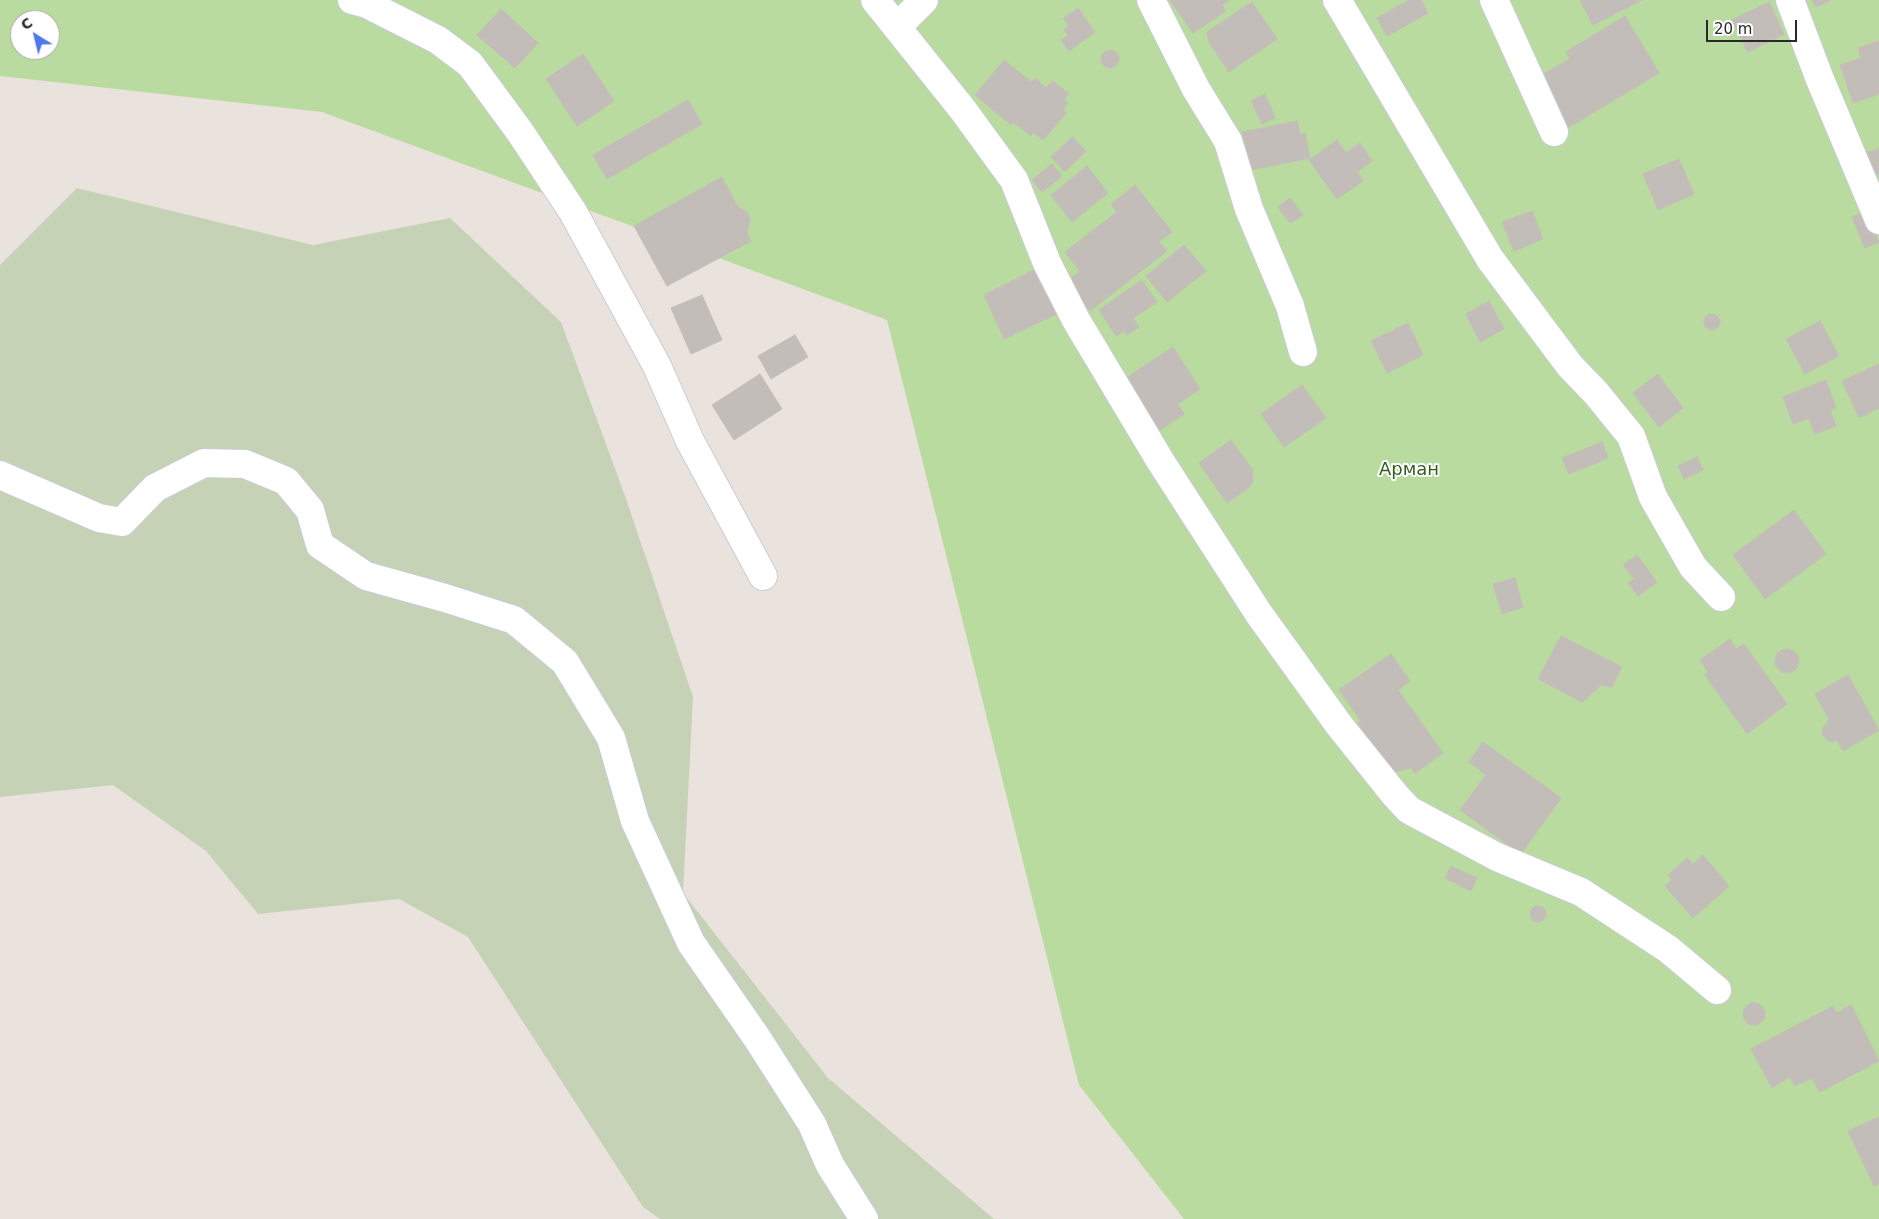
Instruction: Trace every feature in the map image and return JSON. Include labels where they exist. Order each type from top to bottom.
[{"type":"street","points":[[352,0],[367,4],[438,40],[470,64],[520,132],[573,212],[657,366],[690,441],[763,576]]},
{"type":"street","points":[[875,0],[898,26],[963,110],[1014,180],[1047,263],[1076,320],[1161,462],[1259,614],[1339,725],[1395,795],[1410,810],[1497,857],[1581,892],[1668,949],[1717,990]]},
{"type":"street","points":[[898,26],[924,0]]},
{"type":"street","points":[[1150,0],[1196,89],[1228,140],[1249,209],[1290,306],[1303,352]]},
{"type":"street","points":[[1337,0],[1490,259],[1570,366],[1596,393],[1631,436],[1653,497],[1694,567],[1721,597]]},
{"type":"street","points":[[1494,0],[1554,132]]},
{"type":"street","points":[[1790,0],[1819,77],[1879,220]]},
{"type":"street","points":[[0,475],[99,518],[122,522],[155,488],[204,462],[245,464],[286,481],[310,510],[320,545],[366,576],[514,620],[565,662],[611,738],[635,821],[692,943],[757,1038],[812,1124],[830,1165],[864,1219]]},
{"type":"green space","name":"Арман","points":[[0,0],[1879,0],[1879,1219],[1184,1219],[1079,1085],[887,320],[322,112],[0,76]]},
{"type":"green space","points":[[77,188],[313,245],[450,218],[561,322],[624,493],[693,697],[683,893],[828,1078],[994,1219],[660,1219],[643,1207],[468,937],[399,899],[258,914],[206,851],[113,785],[0,797],[0,265]]},
{"type":"building","points":[[1170,0],[1229,0],[1222,5],[1226,11],[1193,33]]},
{"type":"building","points":[[1409,0],[1421,0],[1428,13],[1387,36],[1377,18]]},
{"type":"building","points":[[1580,0],[1642,0],[1593,25]]},
{"type":"building","points":[[1812,0],[1831,0],[1816,7]]},
{"type":"building","points":[[1252,2],[1277,39],[1229,72],[1209,42],[1207,32]]},
{"type":"building","points":[[1769,2],[1784,34],[1748,52],[1732,20]]},
{"type":"building","points":[[1078,8],[1095,32],[1069,51],[1061,40],[1068,36],[1064,30],[1069,26],[1063,19]]},
{"type":"building","points":[[501,9],[538,43],[515,68],[477,35]]},
{"type":"building","points":[[1625,16],[1659,73],[1566,129],[1535,79],[1570,59],[1566,52]]},
{"type":"building","points":[[1879,41],[1879,94],[1853,103],[1840,65],[1861,58],[1858,48]]},
{"type":"building","points":[[1106,50],[1114,50],[1119,55],[1117,66],[1106,68],[1101,63],[1101,55]]},
{"type":"building","points":[[583,54],[614,101],[577,126],[546,79]]},
{"type":"building","points":[[1004,60],[1031,82],[1035,78],[1046,88],[1053,81],[1069,94],[1064,100],[1068,103],[1063,110],[1066,113],[1043,140],[1033,132],[1031,136],[1013,122],[1011,125],[975,95]]},
{"type":"building","points":[[1265,94],[1275,118],[1262,124],[1251,101]]},
{"type":"building","points":[[688,100],[702,124],[607,179],[593,155]]},
{"type":"building","points":[[1297,121],[1300,134],[1305,133],[1310,158],[1250,170],[1242,132]]},
{"type":"building","points":[[1072,137],[1086,151],[1065,172],[1051,157]]},
{"type":"building","points":[[1337,140],[1346,153],[1360,143],[1372,161],[1357,172],[1363,181],[1337,199],[1309,160]]},
{"type":"building","points":[[1879,149],[1879,174],[1872,176],[1865,153]]},
{"type":"building","points":[[1679,159],[1694,194],[1658,210],[1643,174]]},
{"type":"building","points":[[1052,164],[1062,176],[1042,192],[1032,180]]},
{"type":"building","points":[[1087,166],[1108,193],[1072,222],[1051,195]]},
{"type":"building","points":[[722,177],[738,207],[747,212],[750,220],[747,233],[751,241],[667,286],[634,226]]},
{"type":"building","points":[[1135,185],[1172,232],[1159,242],[1167,251],[1090,311],[1067,282],[1080,271],[1065,252],[1117,212],[1111,204]]},
{"type":"building","points":[[1290,198],[1303,215],[1290,223],[1278,207]]},
{"type":"building","points":[[1532,211],[1543,239],[1514,251],[1502,222]]},
{"type":"building","points":[[1865,212],[1879,242],[1865,248],[1852,217]]},
{"type":"building","points":[[1184,245],[1206,271],[1167,302],[1146,276]]},
{"type":"building","points":[[1036,269],[1057,314],[1004,339],[984,295]]},
{"type":"building","points":[[1142,280],[1157,302],[1133,318],[1139,327],[1127,335],[1124,331],[1116,336],[1099,310]]},
{"type":"building","points":[[702,295],[722,340],[691,354],[671,308]]},
{"type":"building","points":[[1489,301],[1504,329],[1480,342],[1466,314]]},
{"type":"building","points":[[1709,314],[1715,314],[1720,319],[1718,328],[1709,330],[1704,325],[1704,319]]},
{"type":"building","points":[[1820,321],[1839,356],[1805,374],[1786,339]]},
{"type":"building","points":[[1408,323],[1423,355],[1387,373],[1371,341]]},
{"type":"building","points":[[795,335],[808,357],[771,379],[758,356]]},
{"type":"building","points":[[1173,347],[1200,389],[1178,404],[1184,414],[1160,430],[1126,378]]},
{"type":"building","points":[[1879,364],[1879,408],[1859,418],[1842,381]]},
{"type":"building","points":[[760,374],[782,409],[734,440],[712,405]]},
{"type":"building","points":[[1658,374],[1683,408],[1659,427],[1633,393]]},
{"type":"building","points":[[1826,380],[1836,408],[1830,410],[1836,426],[1815,434],[1809,418],[1793,424],[1783,397]]},
{"type":"building","points":[[1302,385],[1326,418],[1284,447],[1261,414]]},
{"type":"building","points":[[1231,440],[1252,469],[1253,481],[1249,487],[1227,503],[1199,463]]},
{"type":"building","points":[[1602,442],[1608,458],[1569,474],[1562,458]]},
{"type":"building","points":[[1697,457],[1703,470],[1684,479],[1678,466]]},
{"type":"building","points":[[1794,510],[1826,554],[1765,599],[1733,555]]},
{"type":"building","points":[[1637,555],[1657,582],[1638,596],[1628,583],[1634,579],[1623,565]]},
{"type":"building","points":[[1515,578],[1523,607],[1502,614],[1493,584]]},
{"type":"building","points":[[1561,636],[1622,667],[1612,687],[1601,685],[1582,702],[1538,679]]},
{"type":"building","points":[[1730,639],[1736,649],[1744,644],[1787,704],[1747,734],[1705,675],[1708,672],[1700,660]]},
{"type":"building","points":[[1787,649],[1796,652],[1799,661],[1796,670],[1787,673],[1778,670],[1775,661],[1778,652]]},
{"type":"building","points":[[1391,654],[1410,681],[1398,690],[1443,753],[1415,773],[1411,768],[1393,772],[1358,723],[1361,721],[1339,690]]},
{"type":"building","points":[[1848,675],[1879,730],[1843,751],[1836,739],[1834,742],[1828,741],[1822,733],[1829,719],[1815,694]]},
{"type":"building","points":[[1483,742],[1561,798],[1521,854],[1460,810],[1486,775],[1469,762]]},
{"type":"building","points":[[1703,855],[1729,886],[1693,918],[1665,886],[1672,880],[1668,875],[1687,858],[1693,864]]},
{"type":"building","points":[[1451,866],[1477,878],[1471,891],[1445,878]]},
{"type":"building","points":[[1535,906],[1541,906],[1546,911],[1544,920],[1535,922],[1530,917],[1530,911]]},
{"type":"building","points":[[1754,1003],[1762,1006],[1765,1014],[1762,1022],[1754,1025],[1746,1022],[1743,1014],[1746,1006]]},
{"type":"building","points":[[1851,1005],[1879,1061],[1820,1092],[1812,1078],[1795,1086],[1790,1077],[1772,1088],[1751,1049],[1833,1006],[1836,1013]]},
{"type":"building","points":[[1879,1117],[1879,1184],[1874,1186],[1848,1131]]}]
